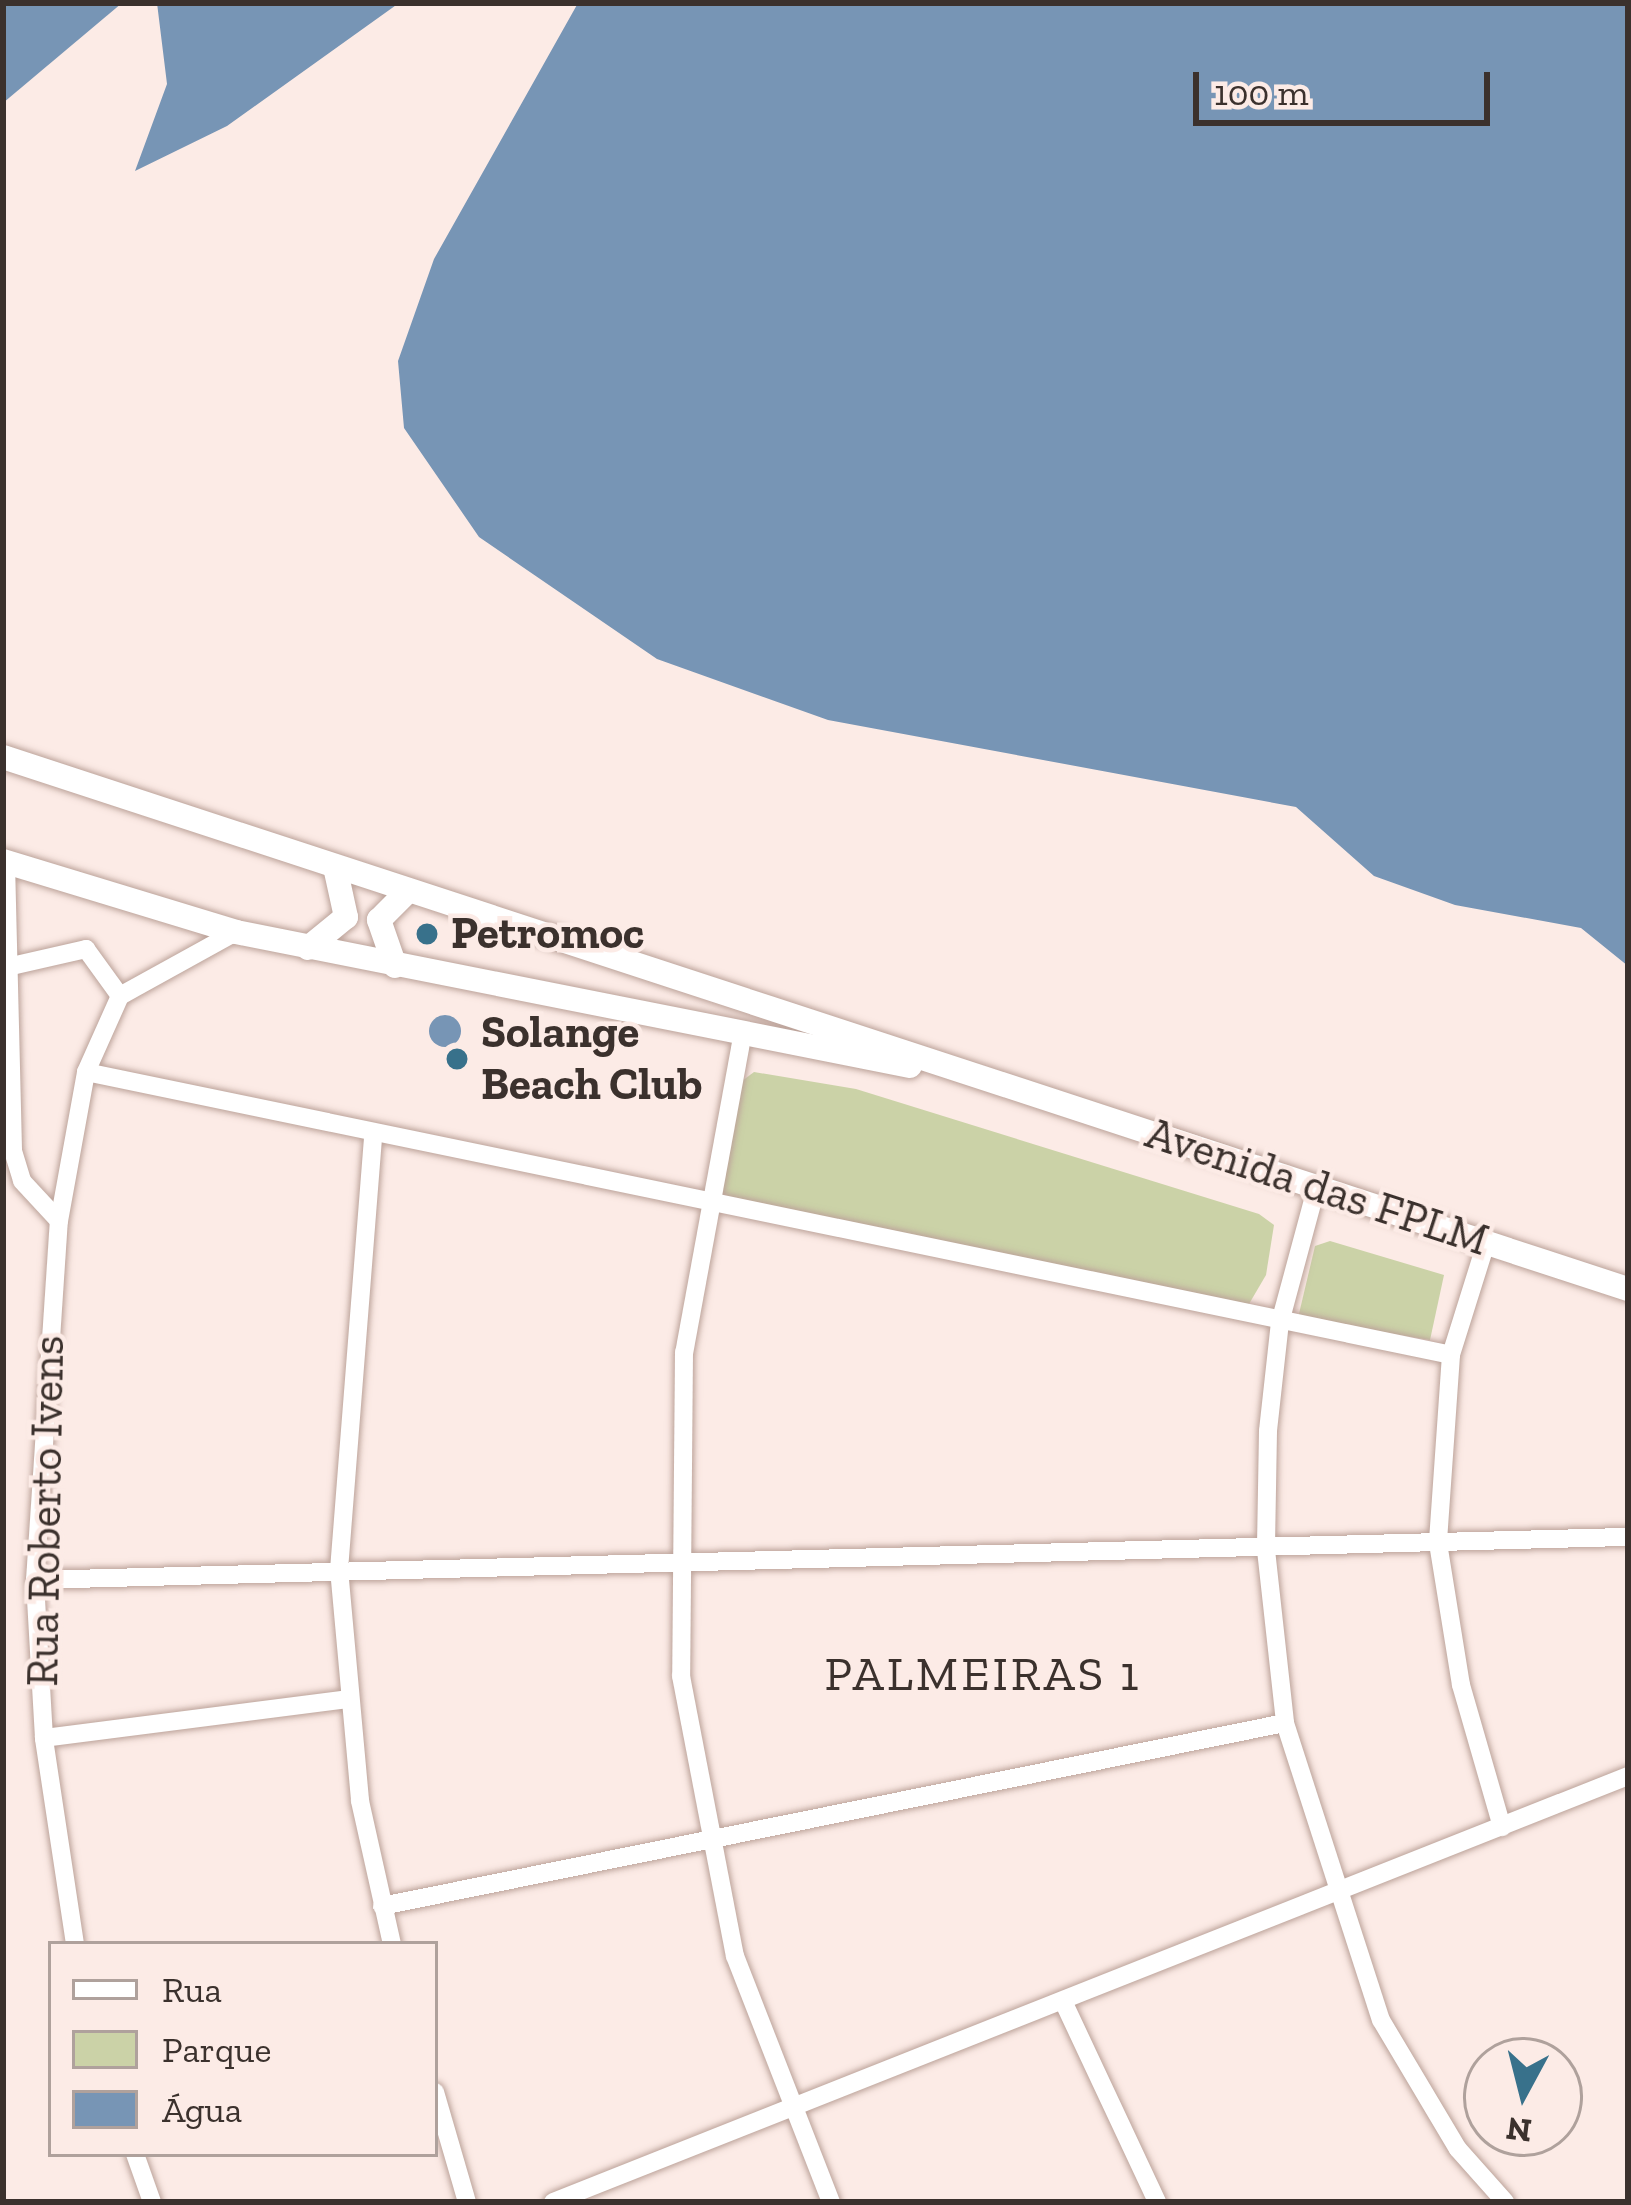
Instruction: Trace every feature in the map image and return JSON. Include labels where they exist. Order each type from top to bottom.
[{"type":"street","points":[[3,757],[1006,1085]]},
{"type":"street","points":[[59,1221],[22,1181],[13,1151],[16,965],[5,862],[236,932],[1006,1085]]},
{"type":"street","points":[[308,948],[346,917],[335,866]]},
{"type":"street","points":[[395,966],[379,920],[409,890]]},
{"type":"street","points":[[16,965],[86,949],[119,996],[236,932]]},
{"type":"street","name":"Rua Roberto Ivens","points":[[75,1941],[44,1738],[35,1580],[59,1221],[86,1072],[119,996]]},
{"type":"street","points":[[743,1032],[704,1201],[675,1562],[704,1840],[789,2108],[831,2202]]},
{"type":"street","points":[[86,1072],[373,1138],[704,1201],[1450,1355]]},
{"type":"street","name":"Avenida das FPLM","points":[[1006,1085],[1628,1289]]},
{"type":"street","points":[[373,1138],[339,1569],[346,1699],[391,1941]]},
{"type":"street","points":[[1316,1189],[1280,1322],[1266,1550],[1286,1723],[1338,1894],[1394,2046],[1505,2202]]},
{"type":"street","points":[[1486,1243],[1450,1355],[1438,1543],[1461,1685],[1502,1826]]},
{"type":"street","points":[[35,1580],[1628,1537]]},
{"type":"street","points":[[44,1738],[346,1699]]},
{"type":"street","points":[[382,1906],[1286,1723]]},
{"type":"street","points":[[553,2202],[1628,1776]]},
{"type":"street","points":[[1063,2001],[1157,2202]]},
{"type":"street","points":[[438,2102],[467,2202]]},
{"type":"street","points":[[136,2157],[152,2202]]},
{"type":"green space","points":[[754,1072],[856,1089],[1259,1214],[1274,1225],[1266,1275],[1249,1304],[1225,1303],[719,1199],[734,1087]]},
{"type":"green space","points":[[1330,1241],[1444,1275],[1430,1340],[1298,1318],[1315,1246]]},
{"type":"water","points":[[3,3],[122,3],[3,103]]},
{"type":"water","points":[[157,3],[399,3],[227,126],[135,171],[167,84]]},
{"type":"water","points":[[578,3],[1628,3],[1628,966],[1581,928],[1455,905],[1374,876],[1296,807],[828,720],[657,659],[479,537],[404,428],[398,361],[434,259]]},
{"type":"water","points":[[445,1015],[456,1020],[461,1031],[456,1042],[445,1047],[434,1042],[429,1031],[434,1020]]},
{"type":"place","name":"Petromoc","points":[[427,934]]},
{"type":"place","name":"Solange Beach Club","points":[[457,1059]]},
{"type":"district","name":"PALMEIRAS 1","points":[[983,1674]]}]
